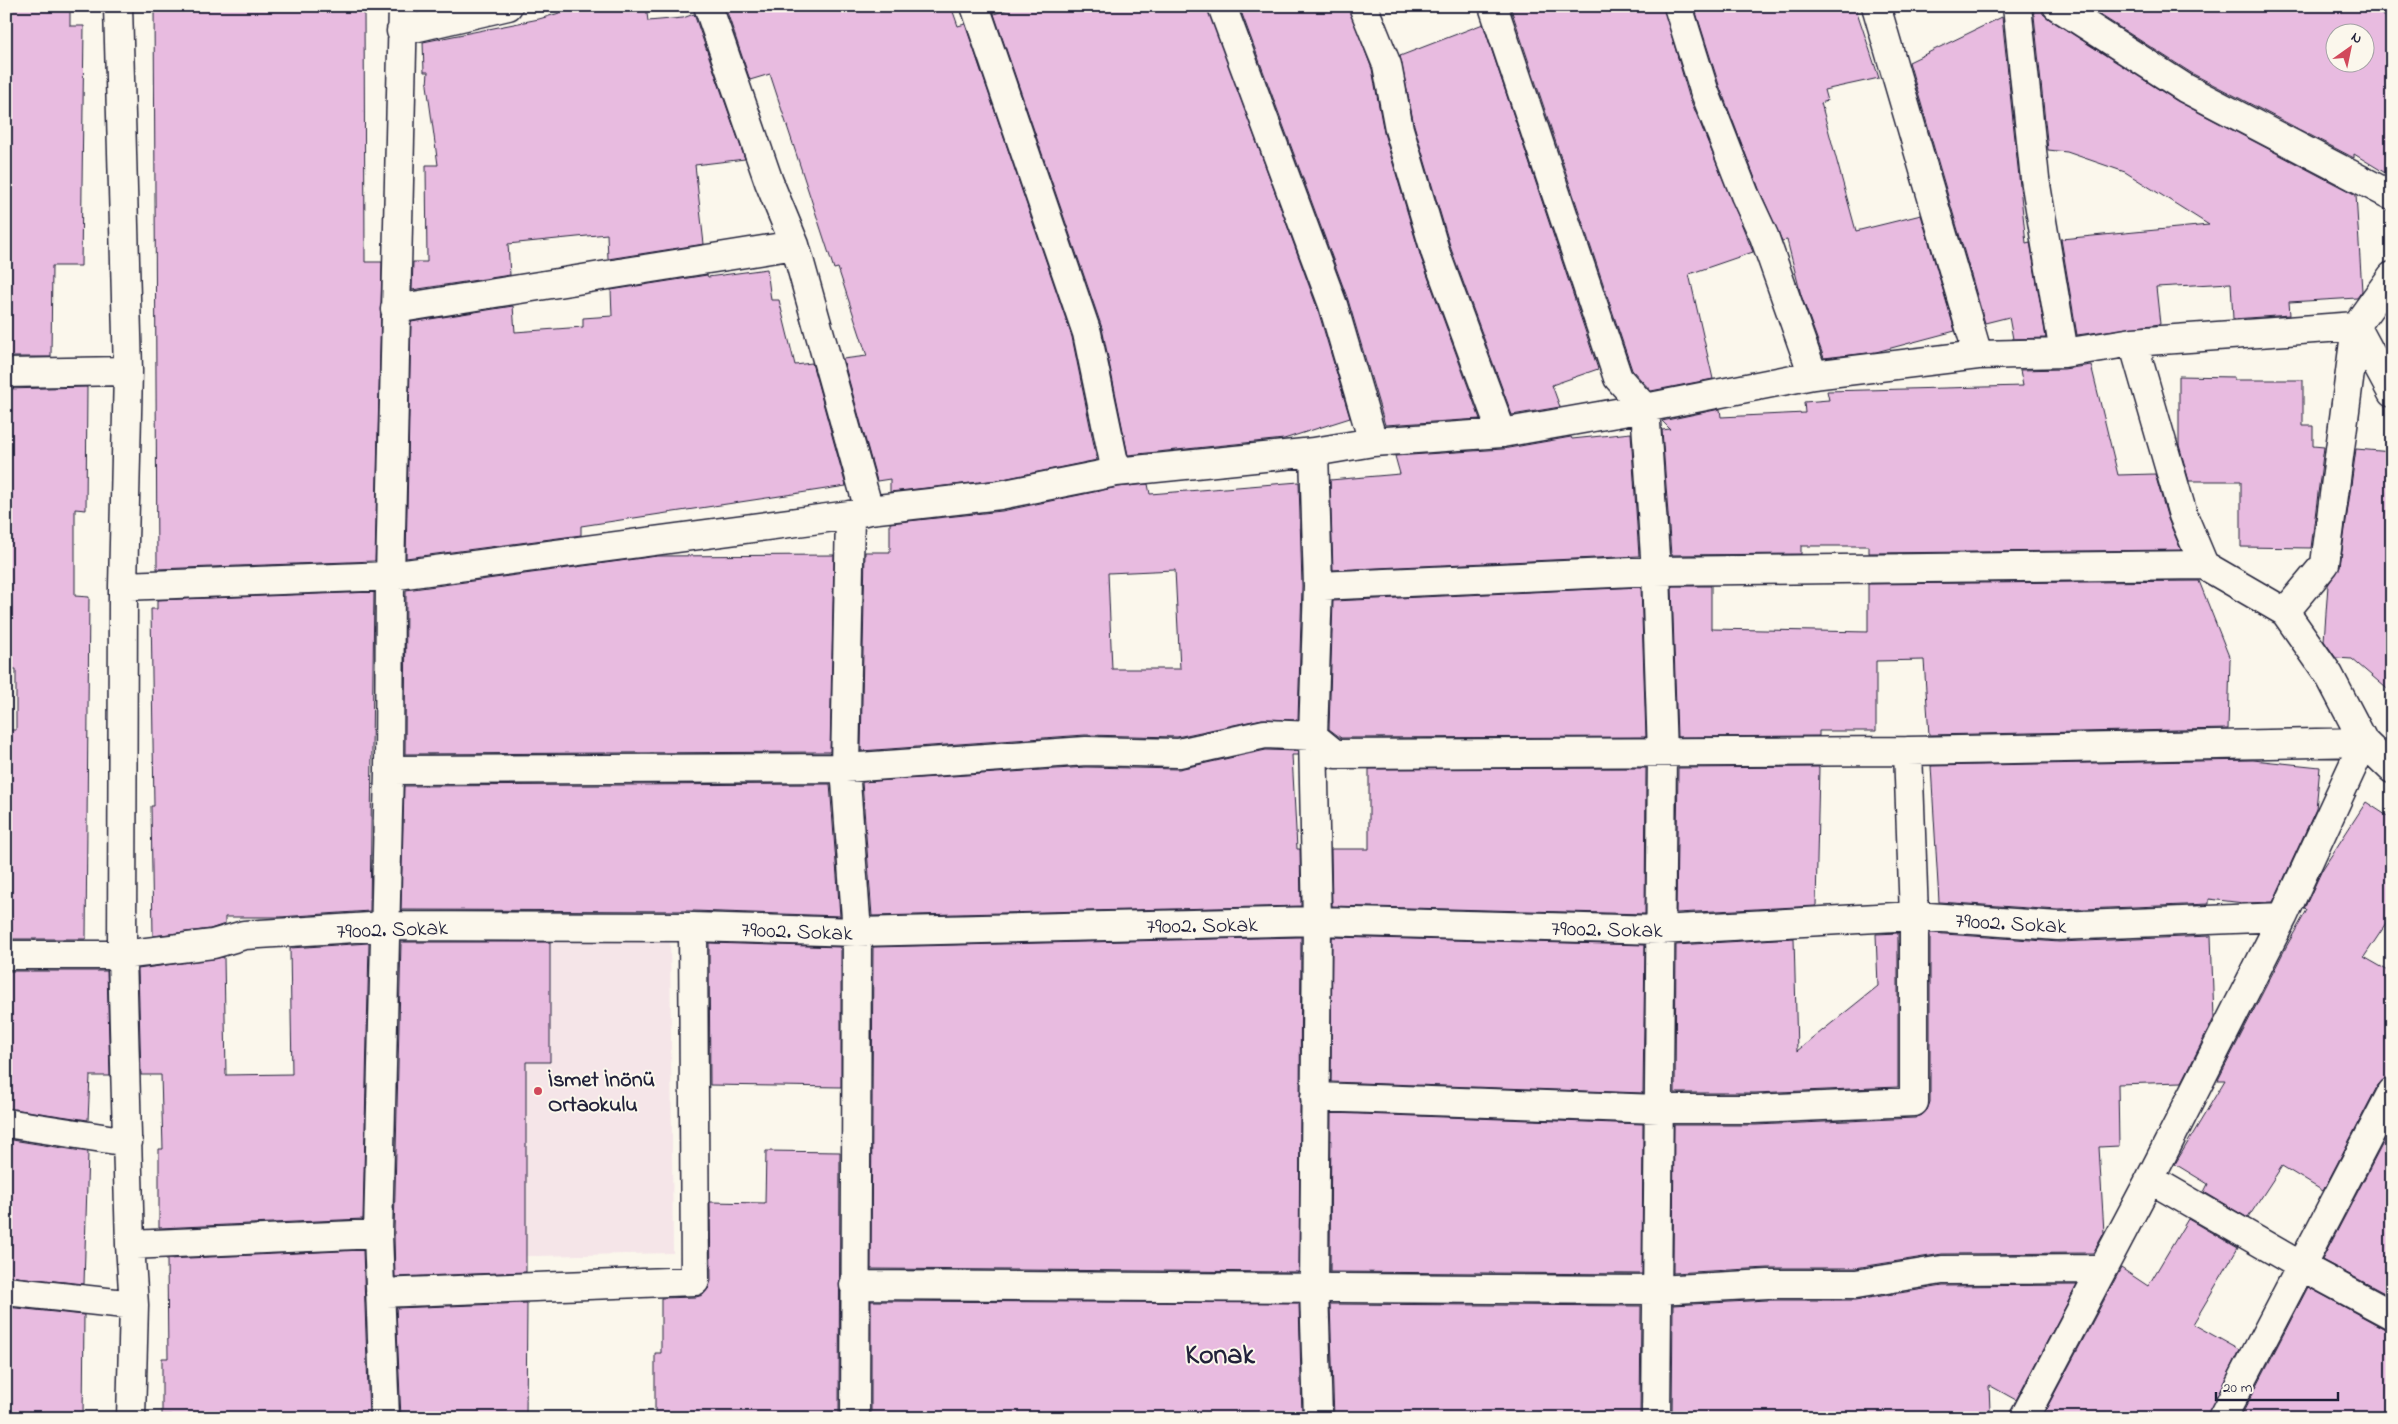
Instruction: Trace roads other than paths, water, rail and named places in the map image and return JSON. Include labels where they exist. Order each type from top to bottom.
[{"type":"street","points":[[118,6],[128,371],[123,586],[122,955],[130,1245],[134,1305],[131,1418]]},
{"type":"street","points":[[385,1418],[378,1234],[386,926],[390,576],[402,18],[508,6]]},
{"type":"street","points":[[708,6],[769,182],[795,245],[860,512],[844,768],[858,932],[854,1418]]},
{"type":"street","points":[[975,6],[1087,334],[1116,472]]},
{"type":"street","points":[[1222,6],[1334,305],[1373,442]]},
{"type":"street","points":[[1363,6],[1387,65],[1399,130],[1436,254],[1502,433]]},
{"type":"street","points":[[1493,6],[1618,378],[1645,408],[1656,571],[1662,754],[1656,1418]]},
{"type":"street","points":[[1678,6],[1704,90],[1745,195],[1764,236],[1813,375]]},
{"type":"street","points":[[1876,6],[1978,355]]},
{"type":"street","points":[[2016,6],[2035,180],[2064,353]]},
{"type":"street","points":[[2057,6],[2186,88],[2392,196]]},
{"type":"street","points":[[396,309],[795,245]]},
{"type":"street","points":[[2284,612],[2325,564],[2356,326],[2392,276]]},
{"type":"street","points":[[123,586],[390,576],[1000,494],[1116,472],[1314,452],[1373,442],[1502,433],[1645,408],[1813,375],[1978,355],[2064,353],[2134,342],[2356,326]]},
{"type":"street","points":[[2356,326],[2392,393]]},
{"type":"street","points":[[2134,342],[2183,515],[2204,565]]},
{"type":"street","points":[[6,373],[128,371]]},
{"type":"street","points":[[1314,452],[1318,586],[1313,736],[1317,921],[1314,1289],[1318,1418]]},
{"type":"street","points":[[1318,586],[1656,571],[2204,565],[2284,612],[2328,675],[2364,742],[2392,769]]},
{"type":"street","points":[[389,770],[844,768],[1086,751],[1179,752],[1265,734],[1313,736],[1335,754],[1662,754],[2364,742]]},
{"type":"street","points":[[2024,1418],[2150,1179],[2283,917],[2364,742]]},
{"type":"street","points":[[1315,1097],[1659,1109],[1755,1109],[1914,1102],[1914,916],[1908,751]]},
{"type":"street","name":"79002. Sokak","points":[[6,955],[122,955],[213,944],[244,935],[386,926],[693,926],[858,932],[1317,921],[1660,930],[1914,916],[2058,926],[2283,917]]},
{"type":"street","points":[[380,1293],[695,1281],[693,926]]},
{"type":"street","points":[[2222,1418],[2392,1092]]},
{"type":"street","points":[[6,1123],[128,1142]]},
{"type":"street","points":[[2150,1179],[2301,1266],[2392,1315]]},
{"type":"street","points":[[130,1245],[378,1234]]},
{"type":"street","points":[[854,1285],[1657,1290],[1768,1284],[1856,1284],[1942,1270],[2102,1269]]},
{"type":"street","points":[[6,1291],[134,1305]]},
{"type":"place","name":"İsmet İnönü Ortaokulu","points":[[538,1091]]},
{"type":"district","name":"Konak","points":[[1220,1353]]}]
